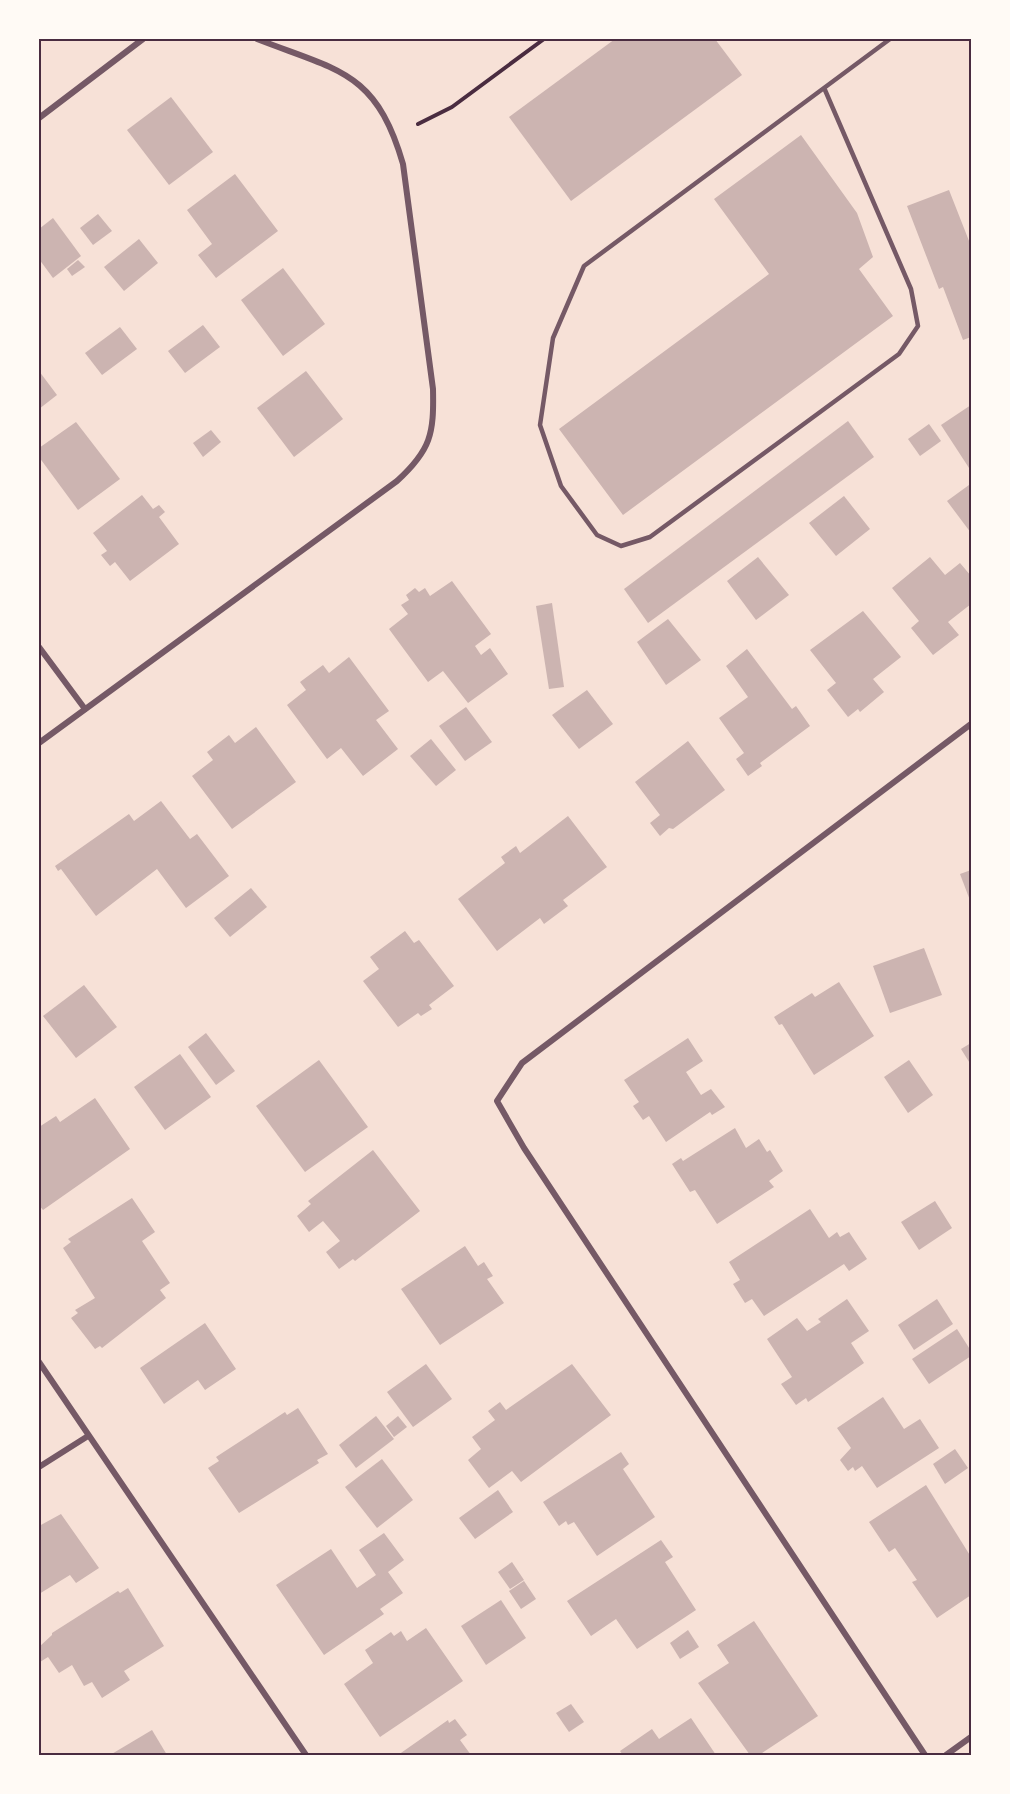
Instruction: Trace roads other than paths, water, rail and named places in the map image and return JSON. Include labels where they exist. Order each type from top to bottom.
[{"type":"street","points":[[39,118],[143,39]]},
{"type":"street","points":[[39,743],[397,481],[418,462],[429,442],[434,418],[434,389],[403,164],[395,135],[382,109],[362,86],[346,74],[257,39]]},
{"type":"street","points":[[39,647],[85,709]]},
{"type":"street","points":[[925,1755],[531,1158],[497,1101],[522,1063],[971,724]]},
{"type":"street","points":[[39,1362],[306,1755]]},
{"type":"street","points":[[39,1467],[88,1436]]},
{"type":"street","points":[[946,1755],[971,1737]]},
{"type":"lane","points":[[825,90],[911,289],[918,326],[898,354],[650,537],[621,546],[597,535],[561,486],[540,425],[553,338],[584,266],[825,90],[890,39]]}]
